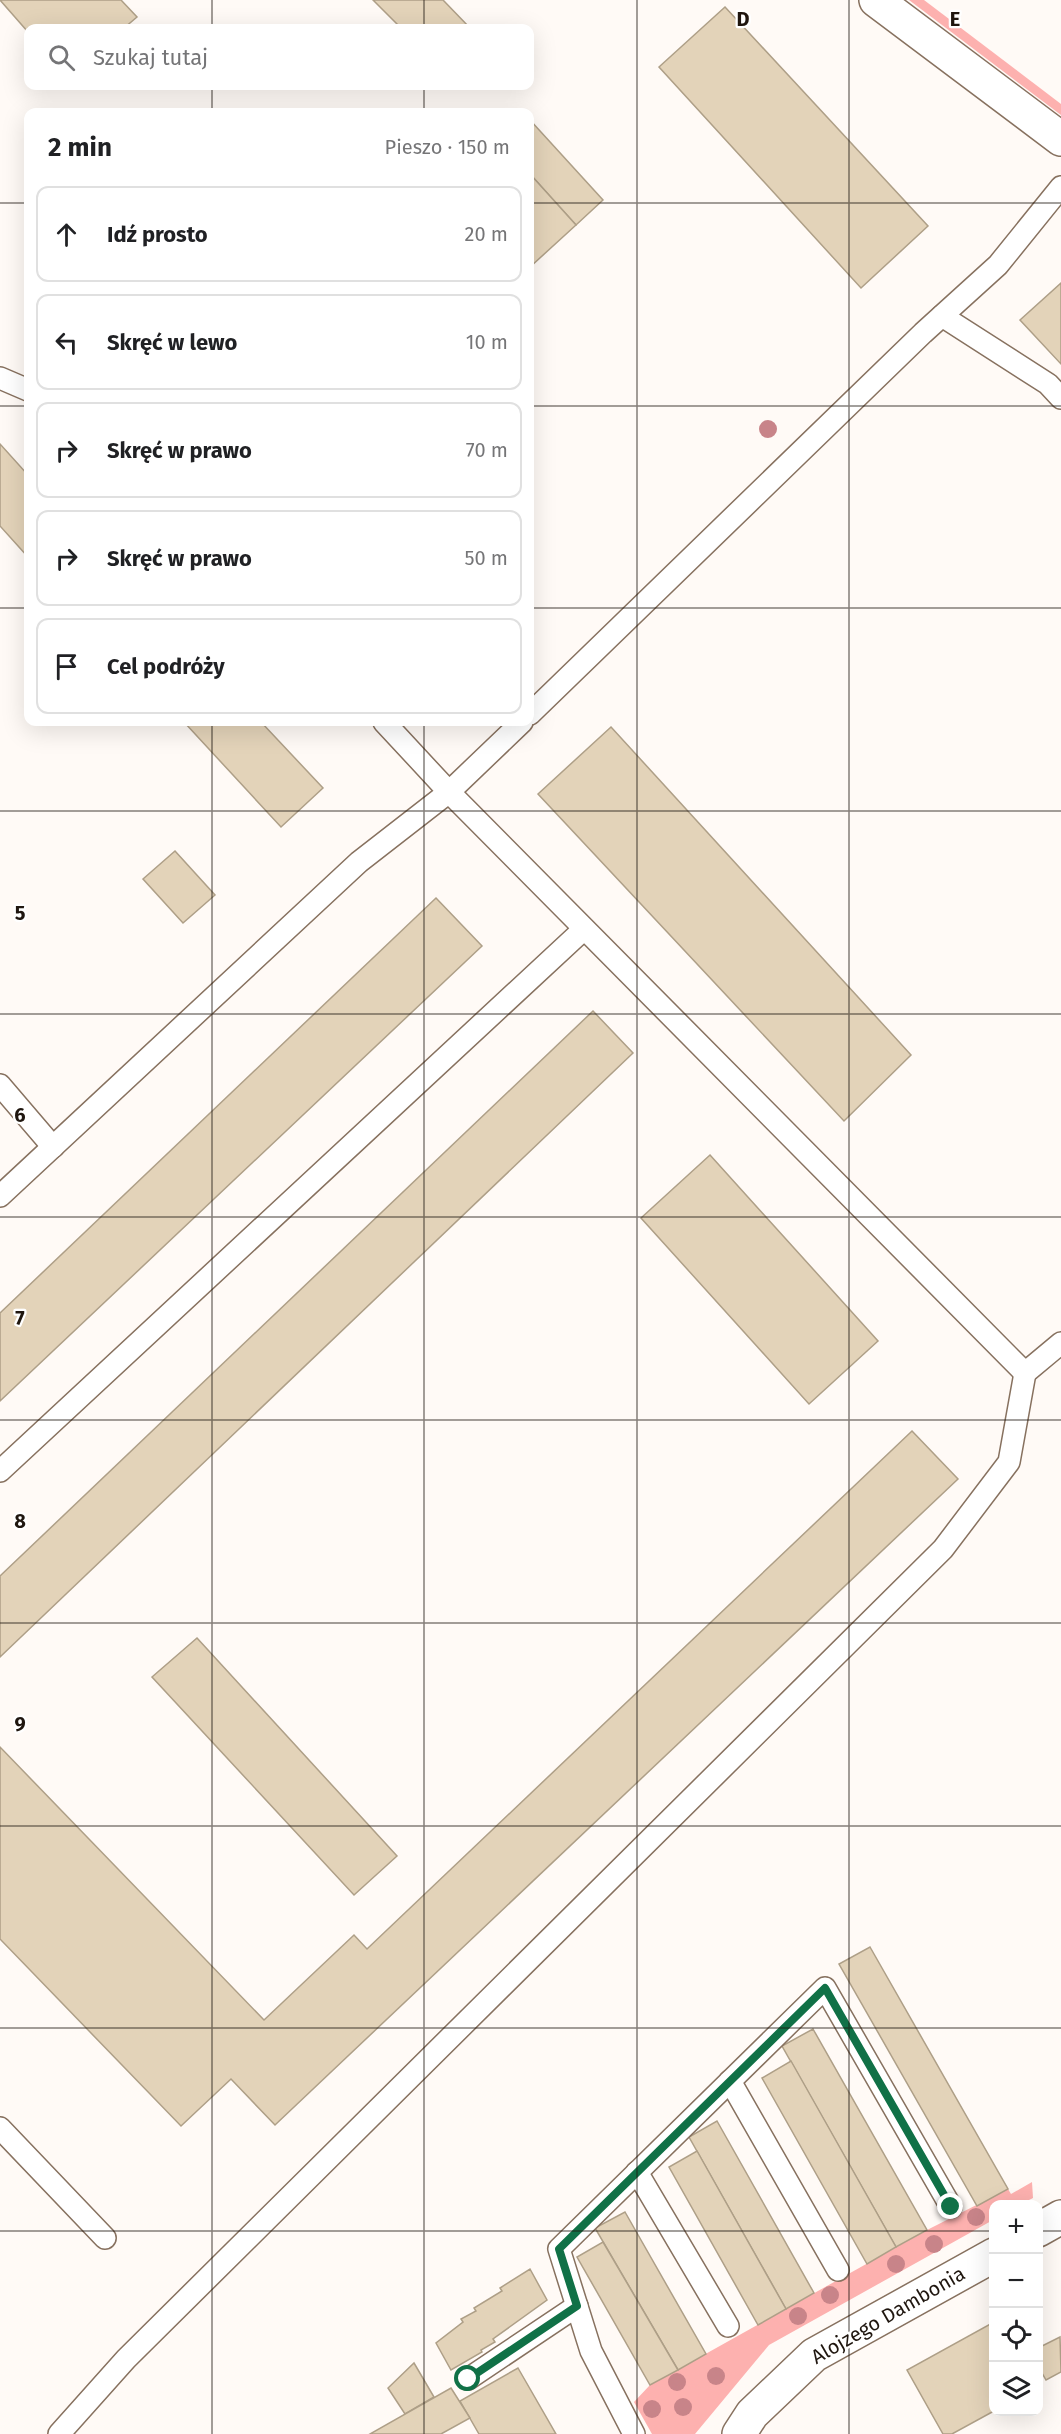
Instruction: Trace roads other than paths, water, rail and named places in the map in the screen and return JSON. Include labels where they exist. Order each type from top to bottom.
[{"type":"street","points":[[876,0],[1061,139]]},
{"type":"street","points":[[1043,2227],[1061,2217]]},
{"type":"street","name":"Alojzego Dambonia","points":[[739,2434],[752,2414],[814,2355],[989,2257]]},
{"type":"lane","points":[[534,710],[942,316],[998,265],[1061,187]]},
{"type":"lane","points":[[942,316],[1048,384],[1061,398]]},
{"type":"lane","points":[[0,378],[24,388]]},
{"type":"lane","points":[[388,726],[449,792],[1024,1372]]},
{"type":"lane","points":[[0,1196],[359,862],[449,792],[518,726]]},
{"type":"lane","points":[[0,1471],[584,929]]},
{"type":"lane","points":[[0,1085],[53,1146]]},
{"type":"lane","points":[[59,2434],[126,2359],[943,1549],[1009,1462],[1024,1372],[1061,1343]]},
{"type":"lane","points":[[634,2434],[591,2351],[559,2249],[825,1988],[951,2207]]},
{"type":"lane","points":[[730,2081],[838,2270]]},
{"type":"lane","points":[[0,2128],[105,2238]]},
{"type":"lane","points":[[637,2172],[728,2326]]},
{"type":"lane","points":[[468,2379],[577,2306]]}]
